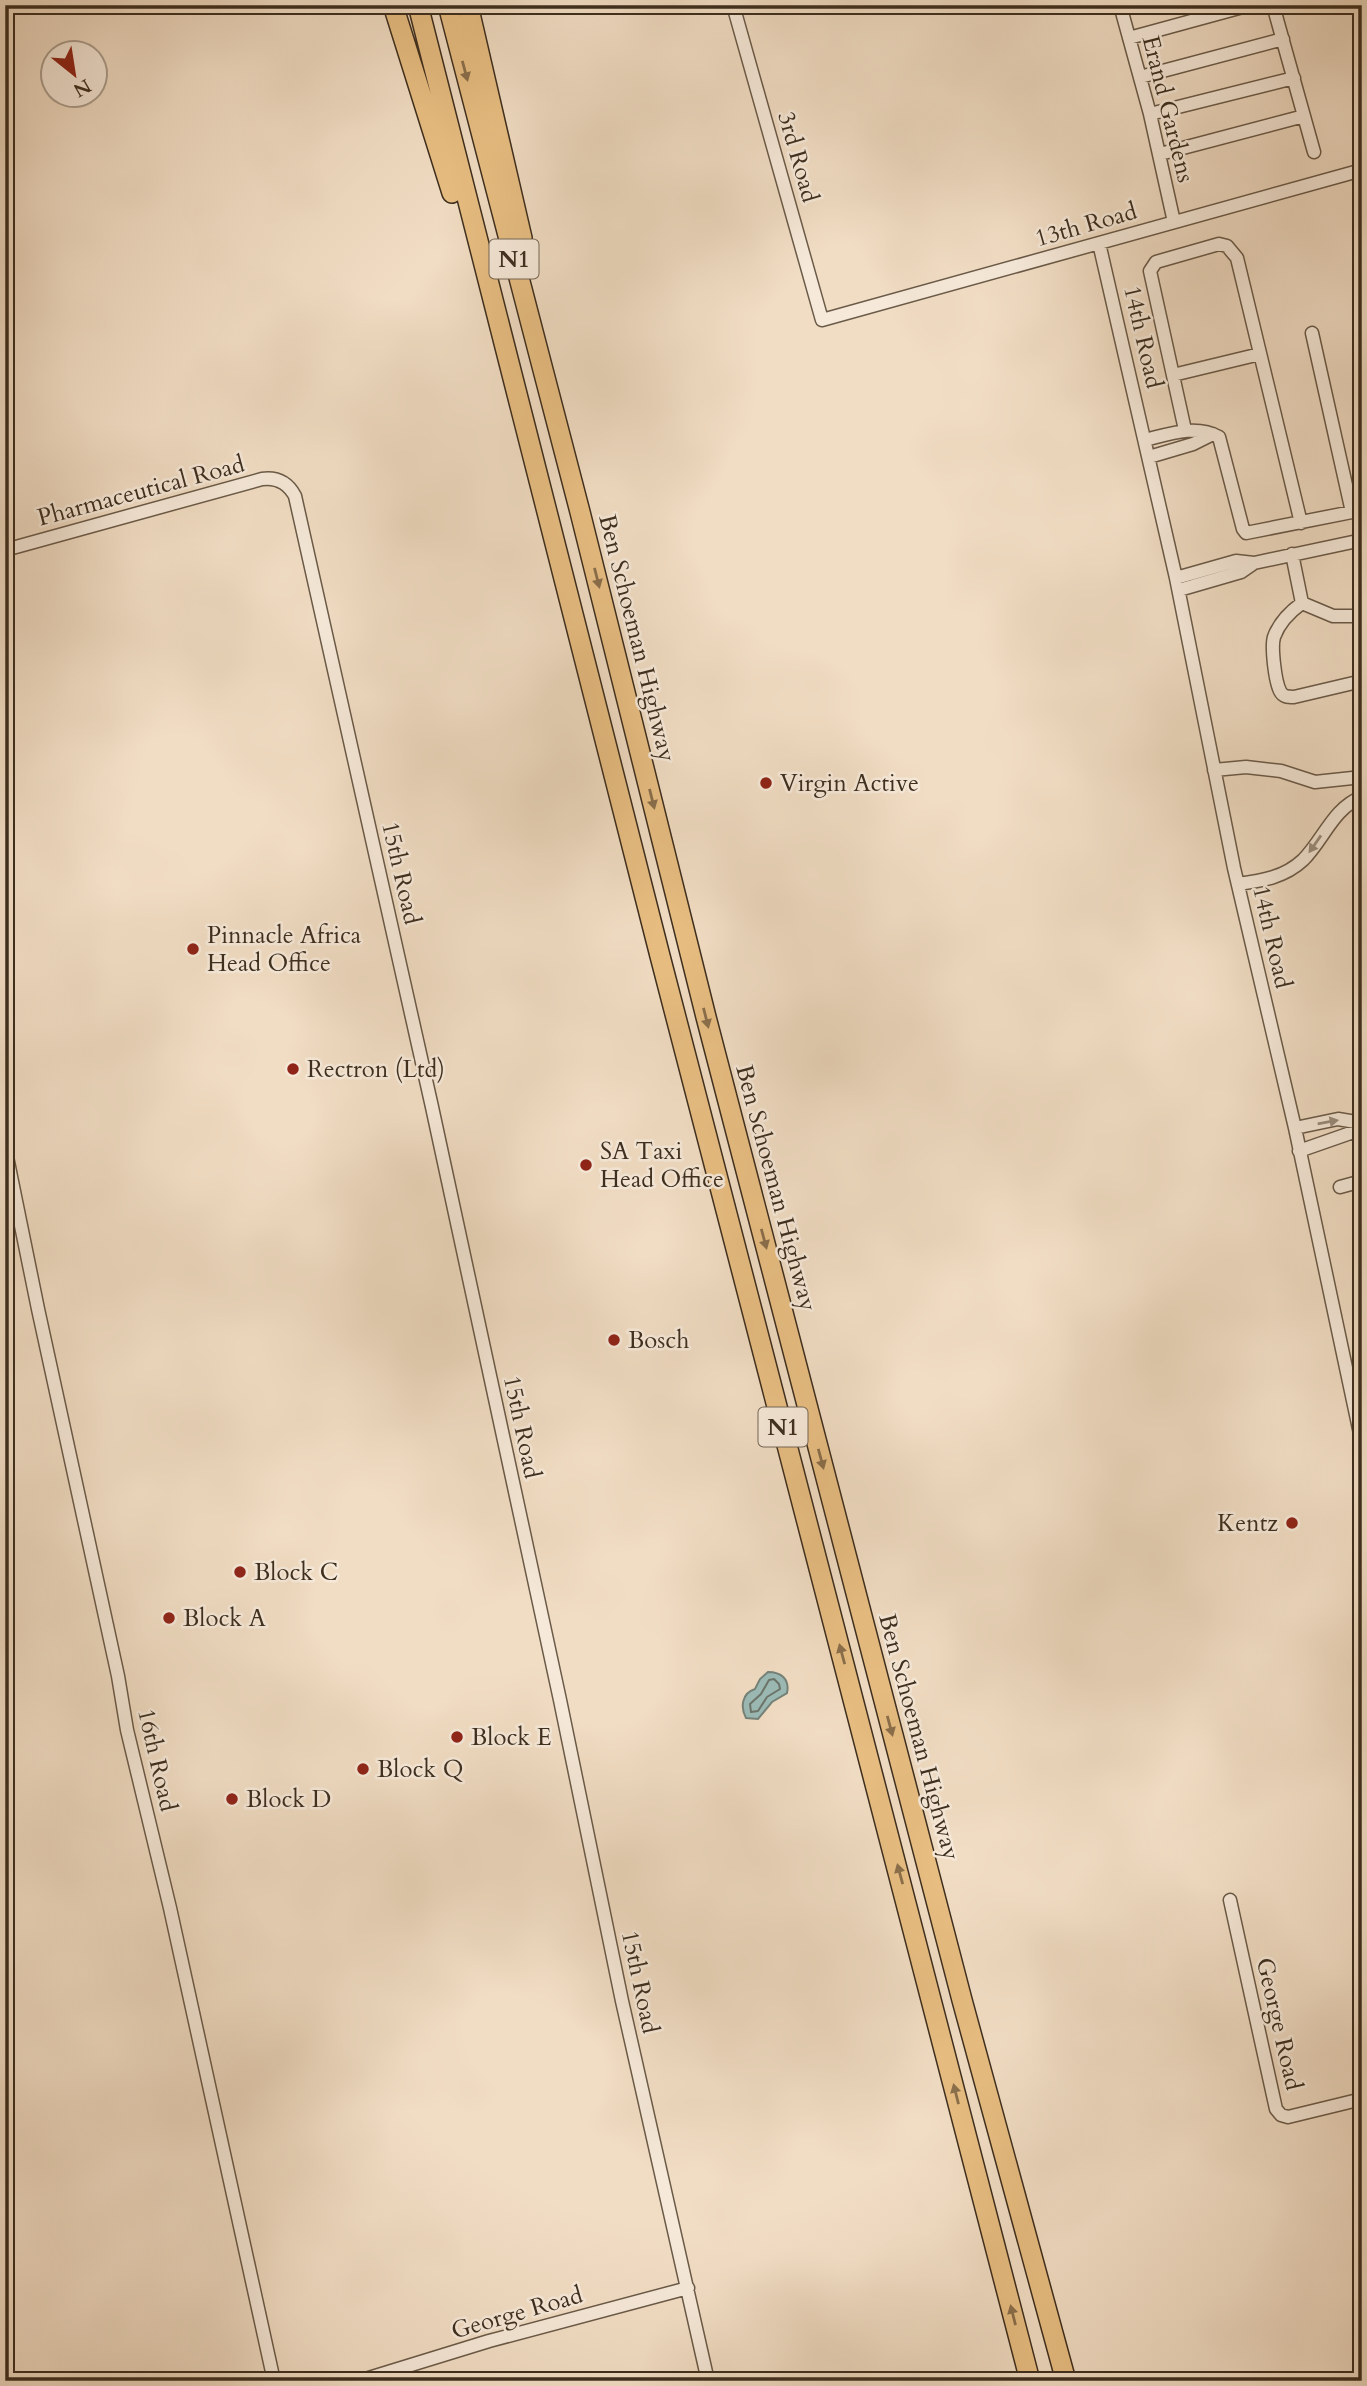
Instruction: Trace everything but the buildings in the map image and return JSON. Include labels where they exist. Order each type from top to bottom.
[{"type":"highway","points":[[393,5],[437,139],[486,318],[512,376]]},
{"type":"highway","name":"N1","points":[[418,5],[1030,2381]]},
{"type":"highway","name":"Ben Schoeman Highway","points":[[448,5],[580,512],[703,1006],[962,2000],[1066,2381]]},
{"type":"highway","points":[[468,5],[502,157],[576,444],[581,476],[580,512]]},
{"type":"street","name":"3rd Road","points":[[733,5],[822,320]]},
{"type":"street","name":"Erand Gardens","points":[[1120,5],[1160,154],[1174,222]]},
{"type":"street","points":[[1129,38],[1250,5]]},
{"type":"street","points":[[1273,5],[1314,152]]},
{"type":"street","points":[[1140,77],[1283,39]]},
{"type":"street","points":[[1150,114],[1294,78]]},
{"type":"street","points":[[1160,154],[1304,116]]},
{"type":"street","name":"13th Road","points":[[822,320],[1362,170]]},
{"type":"street","name":"14th Road","points":[[1100,243],[1178,584],[1238,884],[1295,1128],[1362,1443]]},
{"type":"street","points":[[1185,430],[1150,271],[1156,262],[1219,244],[1227,246],[1237,258],[1301,523]]},
{"type":"street","points":[[1145,440],[1185,430],[1213,434],[1221,440],[1246,533],[1357,511],[1312,334]]},
{"type":"street","points":[[1173,375],[1260,354]]},
{"type":"street","points":[[1149,457],[1193,444],[1213,434]]},
{"type":"street","name":"Pharmaceutical Road","points":[[5,550],[262,479],[276,479],[288,485]]},
{"type":"street","name":"15th Road","points":[[288,485],[295,496],[308,547],[558,1689],[622,2001],[708,2381]]},
{"type":"street","points":[[1178,584],[1241,572],[1254,563],[1362,540]]},
{"type":"street","points":[[1292,554],[1302,603]]},
{"type":"street","points":[[1302,603],[1333,616],[1362,616]]},
{"type":"street","points":[[1302,603],[1285,620],[1275,635],[1272,647],[1281,693],[1294,697],[1362,681]]},
{"type":"street","points":[[1214,770],[1246,767],[1281,771],[1315,782],[1362,777]]},
{"type":"street","points":[[1238,884],[1272,879],[1298,864],[1349,802],[1362,797]]},
{"type":"street","points":[[1295,1128],[1338,1119],[1360,1125]]},
{"type":"street","points":[[1360,1125],[1362,1150]]},
{"type":"street","points":[[1299,1151],[1360,1125]]},
{"type":"street","name":"16th Road","points":[[5,1147],[118,1676],[125,1721],[170,1908],[274,2381]]},
{"type":"street","points":[[1340,1187],[1362,1181]]},
{"type":"street","name":"George Road","points":[[1230,1900],[1276,2109],[1288,2118],[1362,2099]]},
{"type":"street","name":"George Road","points":[[359,2381],[489,2341],[688,2288]]},
{"type":"water","points":[[768,1672],[784,1677],[787,1693],[772,1702],[758,1719],[746,1718],[743,1705],[745,1697]]},
{"type":"place","name":"Virgin Active","points":[[766,783]]},
{"type":"place","name":"Pinnacle Africa Head Office","points":[[193,949]]},
{"type":"place","name":"Rectron (Ltd)","points":[[293,1069]]},
{"type":"place","name":"SA Taxi Head Office","points":[[586,1165]]},
{"type":"place","name":"Bosch","points":[[614,1340]]},
{"type":"place","name":"Kentz","points":[[1292,1523]]},
{"type":"place","name":"Block C","points":[[240,1572]]},
{"type":"place","name":"Block A","points":[[169,1618]]},
{"type":"place","name":"Block E","points":[[457,1737]]},
{"type":"place","name":"Block Q","points":[[363,1769]]},
{"type":"place","name":"Block D","points":[[232,1799]]}]
